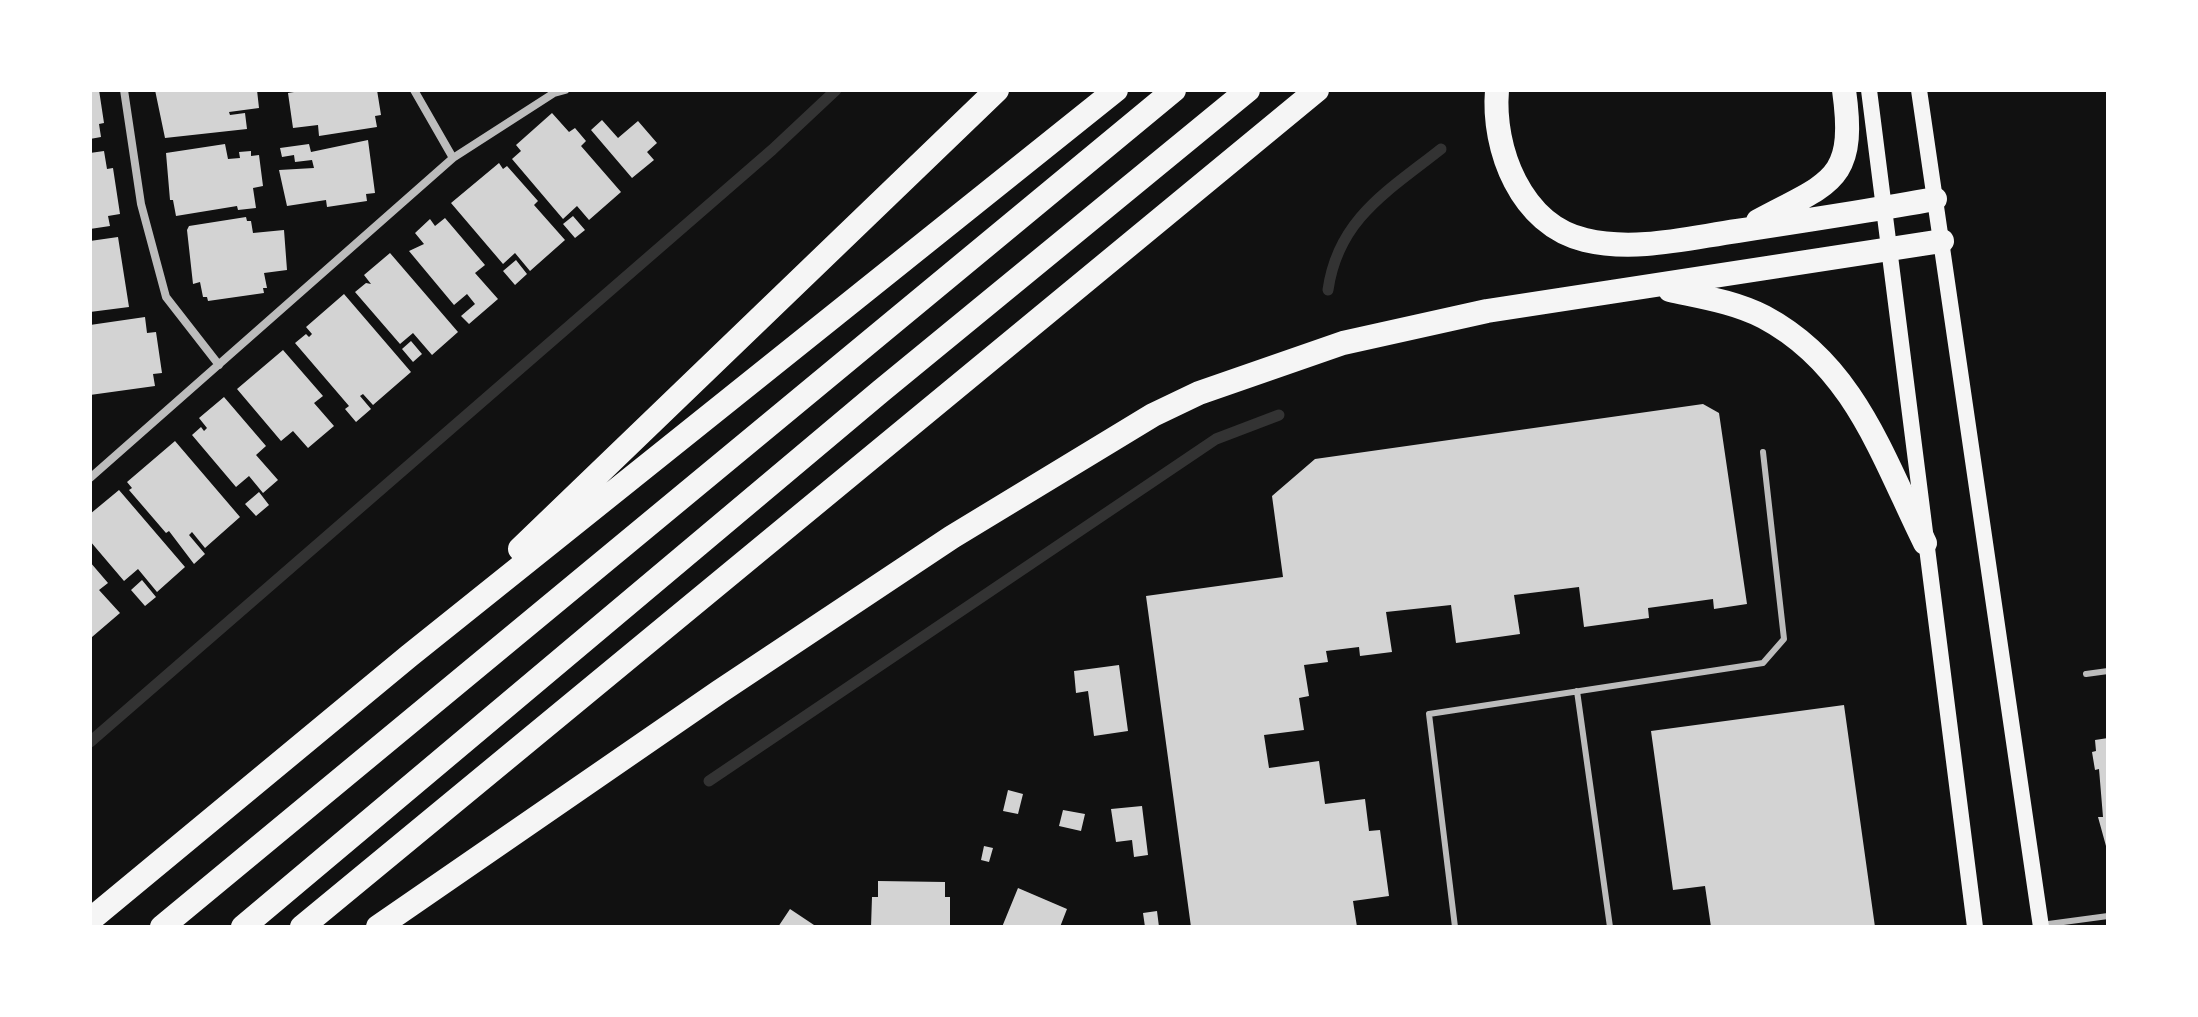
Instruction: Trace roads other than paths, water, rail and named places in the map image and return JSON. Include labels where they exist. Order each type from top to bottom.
[{"type":"highway","points":[[409,656],[997,90]]},
{"type":"highway","points":[[90,920],[409,656],[1116,90]]},
{"type":"highway","points":[[162,927],[1174,90]]},
{"type":"highway","points":[[243,927],[869,401],[1248,90]]},
{"type":"highway","points":[[302,927],[1317,90]]},
{"type":"highway","points":[[1497,90],[1495,117],[1501,150],[1514,181],[1534,209],[1558,229],[1583,240],[1649,244],[1935,199]]},
{"type":"highway","points":[[1742,230],[1829,183],[1840,170],[1849,125],[1844,90]]},
{"type":"highway","points":[[378,927],[719,692],[952,537],[1153,415],[1199,393],[1343,343],[1487,311],[1942,241]]},
{"type":"highway","points":[[1656,287],[1727,302],[1763,317],[1797,338],[1830,366],[1855,402],[1925,543]]},
{"type":"main road","points":[[1869,90],[1975,927]]},
{"type":"main road","points":[[1919,90],[2041,926]]},
{"type":"street","points":[[124,90],[141,204],[166,297],[219,365]]},
{"type":"street","points":[[414,90],[453,158]]},
{"type":"street","points":[[90,478],[453,158],[554,93],[565,90]]},
{"type":"lane","points":[[1455,927],[1429,714],[1763,663],[1784,639],[1763,452]]},
{"type":"lane","points":[[2086,674],[2108,671]]},
{"type":"lane","points":[[1577,691],[1610,927]]},
{"type":"lane","points":[[2041,926],[2108,916]]},
{"type":"waterway","points":[[90,742],[772,150],[836,90]]},
{"type":"waterway","points":[[1328,290],[1342,244],[1354,225],[1385,193],[1441,149]]},
{"type":"waterway","points":[[709,781],[1216,439],[1279,415]]}]
